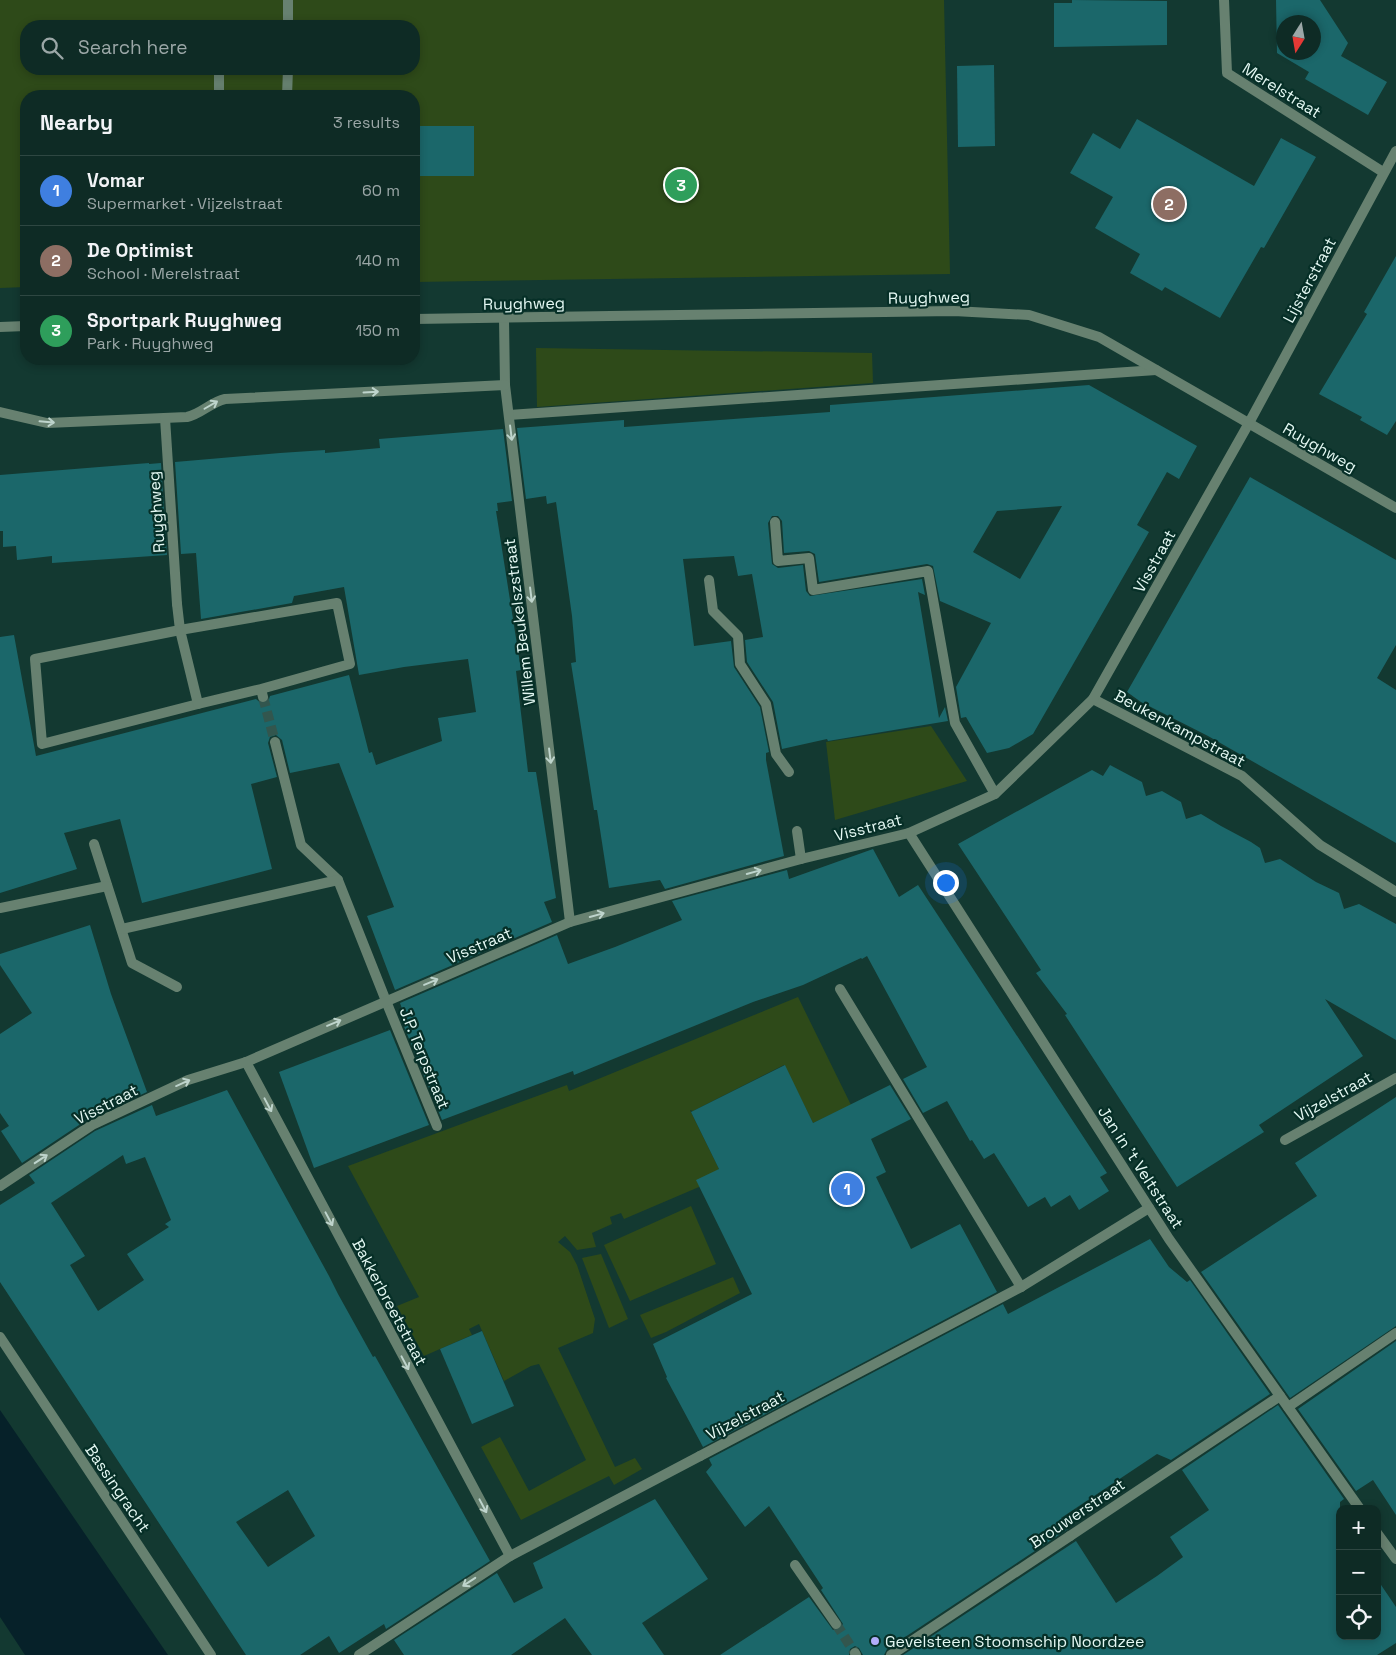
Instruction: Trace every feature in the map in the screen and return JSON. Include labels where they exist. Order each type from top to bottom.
[{"type":"street","points":[[288,0],[288,20]]},
{"type":"street","name":"Merelstraat","points":[[1224,0],[1227,74],[1383,172]]},
{"type":"street","points":[[219,75],[219,90]]},
{"type":"street","points":[[287,90],[288,75]]},
{"type":"street","name":"Lijsterstraat","points":[[1249,424],[1396,150]]},
{"type":"street","name":"Ruyghweg","points":[[420,319],[954,311],[1029,315],[1099,337],[1396,508]]},
{"type":"street","name":"Willem Beukelszstraat","points":[[504,319],[504,385],[570,922]]},
{"type":"street","points":[[0,327],[20,326]]},
{"type":"street","points":[[509,415],[1156,370]]},
{"type":"street","points":[[0,412],[47,423],[165,418],[194,416],[225,398],[504,385]]},
{"type":"street","name":"Ruyghweg","points":[[165,418],[177,604],[180,630],[198,704]]},
{"type":"street","name":"Visstraat","points":[[0,1186],[92,1125],[188,1080],[246,1062],[570,922],[801,859],[909,833],[995,794],[1093,699],[1249,424]]},
{"type":"street","points":[[775,522],[778,561],[809,558],[813,590],[928,572],[955,722],[995,794]]},
{"type":"street","points":[[709,580],[713,611],[738,636],[740,664],[766,704],[776,754],[789,772]]},
{"type":"street","points":[[337,604],[350,664],[262,693],[198,704],[42,744],[34,659],[180,630],[337,604]]},
{"type":"street","name":"Beukenkampstraat","points":[[1093,699],[1242,776],[1320,846],[1396,892]]},
{"type":"street","points":[[275,742],[301,845],[338,880]]},
{"type":"street","points":[[798,831],[801,859]]},
{"type":"street","name":"Jan in 't Veltstraat","points":[[909,833],[1174,1246],[1357,1505]]},
{"type":"street","points":[[94,844],[132,963],[177,987]]},
{"type":"street","points":[[122,929],[338,880]]},
{"type":"street","name":"J.P. Terpstraat","points":[[338,880],[437,1126]]},
{"type":"street","points":[[0,908],[107,886]]},
{"type":"street","points":[[840,989],[1021,1287]]},
{"type":"street","name":"Bakkerbreetstraat","points":[[246,1062],[510,1556]]},
{"type":"street","name":"Vijzelstraat","points":[[1285,1140],[1396,1078]]},
{"type":"street","name":"Vijzelstraat","points":[[359,1655],[510,1556],[1021,1287],[1149,1208]]},
{"type":"street","points":[[1288,1407],[1396,1333]]},
{"type":"street","name":"Bassingracht","points":[[0,1337],[211,1655]]},
{"type":"street","name":"Brouwerstraat","points":[[891,1655],[1280,1396]]},
{"type":"street","points":[[1381,1538],[1396,1559]]},
{"type":"street","points":[[795,1565],[836,1624]]},
{"type":"green space","points":[[0,0],[944,0],[950,274],[420,282],[420,90],[20,90],[20,287],[0,288]]},
{"type":"green space","points":[[536,348],[872,353],[873,383],[537,407]]},
{"type":"green space","points":[[931,726],[967,781],[835,820],[826,742]]},
{"type":"green space","points":[[798,997],[851,1105],[813,1123],[784,1065],[693,1111],[690,1110],[719,1169],[699,1187],[624,1219],[621,1213],[610,1217],[612,1224],[592,1233],[596,1247],[577,1250],[565,1236],[558,1242],[570,1252],[577,1265],[595,1319],[593,1333],[558,1348],[615,1467],[635,1458],[642,1469],[614,1485],[609,1476],[521,1520],[481,1447],[500,1437],[529,1491],[586,1460],[539,1364],[531,1366],[504,1381],[479,1324],[469,1329],[472,1335],[424,1356],[397,1306],[419,1297],[348,1166],[567,1085],[569,1091]]},
{"type":"green space","points":[[691,1206],[716,1264],[630,1301],[604,1245]]},
{"type":"green space","points":[[601,1254],[628,1319],[609,1328],[582,1258]]},
{"type":"green space","points":[[733,1277],[740,1293],[651,1338],[640,1315]]},
{"type":"water","points":[[0,1410],[168,1655],[25,1655],[0,1617]]},
{"type":"building","points":[[1072,0],[1167,1],[1167,45],[1054,47],[1054,3],[1072,3]]},
{"type":"building","points":[[1276,0],[1320,0],[1348,43],[1341,56],[1387,82],[1368,115],[1305,79],[1309,72],[1289,60],[1321,60],[1321,15],[1276,15]]},
{"type":"building","points":[[994,65],[995,146],[958,147],[957,66]]},
{"type":"building","points":[[1137,119],[1254,186],[1281,138],[1316,157],[1264,248],[1261,247],[1220,318],[1165,287],[1162,291],[1130,273],[1140,254],[1095,228],[1113,197],[1070,173],[1093,133],[1120,149]]},
{"type":"building","points":[[420,126],[474,126],[474,176],[420,176]]},
{"type":"building","points":[[1396,256],[1396,421],[1387,435],[1360,420],[1362,417],[1319,394],[1367,314],[1364,312]]},
{"type":"building","points":[[1089,385],[1197,446],[1179,479],[1167,472],[1137,525],[1149,532],[1033,734],[1009,748],[987,753],[966,717],[961,718],[956,687],[991,623],[940,601],[933,566],[927,564],[819,582],[815,554],[809,551],[784,553],[782,521],[778,516],[772,516],[768,523],[772,564],[778,568],[803,565],[806,591],[810,596],[922,579],[925,595],[918,592],[939,718],[945,707],[948,721],[828,741],[827,739],[782,749],[773,702],[747,662],[745,640],[763,637],[752,574],[738,576],[734,556],[683,559],[694,646],[731,641],[734,667],[760,707],[769,752],[766,753],[766,760],[784,856],[665,889],[660,880],[609,888],[597,810],[594,810],[571,663],[576,662],[572,616],[556,502],[547,504],[546,496],[526,499],[517,428],[624,420],[624,427],[830,412],[830,405]],"holes":[[[1062,506],[1020,579],[973,552],[997,511]]]},
{"type":"building","points":[[503,429],[512,501],[497,503],[498,511],[496,511],[521,670],[516,671],[528,772],[536,772],[556,898],[544,902],[552,922],[395,990],[367,916],[394,907],[339,763],[290,773],[282,740],[276,735],[270,737],[268,743],[277,777],[251,784],[272,869],[142,903],[120,819],[64,833],[77,869],[0,893],[0,637],[14,635],[36,756],[256,699],[261,703],[265,703],[270,696],[349,675],[369,753],[372,752],[376,765],[442,741],[438,718],[476,712],[468,659],[359,675],[344,587],[294,596],[292,603],[201,619],[196,553],[181,554],[175,462],[280,453],[325,450],[325,453],[380,448],[379,439]]},
{"type":"building","points":[[161,463],[167,555],[52,563],[52,556],[17,560],[16,546],[3,547],[3,531],[0,531],[0,475]]},
{"type":"building","points":[[1250,477],[1396,560],[1396,645],[1377,678],[1396,690],[1396,843],[1208,736],[1141,702],[1127,692]]},
{"type":"building","points":[[1110,765],[1142,782],[1146,796],[1162,791],[1181,802],[1186,819],[1201,814],[1260,848],[1265,863],[1280,859],[1316,882],[1339,893],[1344,909],[1359,904],[1396,924],[1396,1040],[1325,999],[1363,1056],[1259,1125],[1264,1132],[1177,1187],[1065,1015],[1067,1014],[1036,973],[1041,970],[958,844],[1092,770],[1103,776]]},
{"type":"building","points":[[873,849],[899,897],[918,885],[1107,1173],[1100,1177],[1109,1191],[1079,1210],[1070,1195],[1051,1207],[1045,1197],[1028,1207],[994,1153],[984,1159],[972,1140],[970,1141],[947,1101],[923,1113],[903,1079],[927,1067],[867,956],[803,985],[753,1002],[574,1075],[573,1071],[442,1120],[403,1024],[407,1023],[400,1003],[557,935],[568,964],[682,920],[672,901],[787,870],[789,879]]},
{"type":"building","points":[[90,925],[111,994],[147,1092],[88,1119],[22,1163],[1,1131],[9,1126],[0,1113],[0,1034],[32,1013],[0,965],[0,954]]},
{"type":"building","points":[[390,1030],[429,1125],[314,1168],[279,1072]]},
{"type":"building","points":[[785,1065],[813,1123],[890,1085],[911,1119],[871,1139],[886,1172],[876,1177],[911,1249],[960,1224],[997,1292],[703,1447],[666,1378],[653,1344],[752,1294],[696,1180],[719,1169],[691,1112]]},
{"type":"building","points":[[227,1090],[373,1357],[375,1356],[490,1561],[386,1629],[384,1624],[339,1653],[329,1636],[300,1655],[246,1655],[0,1282],[0,1205],[35,1183],[29,1175],[95,1131],[152,1105],[156,1116]],"holes":[[[123,1155],[126,1164],[145,1157],[171,1220],[165,1224],[169,1227],[127,1254],[144,1280],[98,1311],[70,1265],[85,1256],[51,1203]],[[288,1490],[315,1536],[268,1567],[236,1522]]]},
{"type":"building","points":[[1396,1097],[1396,1326],[1290,1398],[1201,1272],[1317,1196],[1295,1163]]},
{"type":"building","points":[[1150,1239],[1169,1267],[1187,1282],[1190,1280],[1270,1394],[1171,1460],[1157,1454],[1061,1518],[1068,1529],[887,1649],[884,1655],[863,1655],[859,1648],[855,1646],[850,1649],[849,1655],[720,1655],[809,1597],[833,1630],[839,1630],[843,1624],[821,1590],[823,1588],[769,1506],[745,1527],[706,1472],[712,1465],[709,1459],[1003,1304],[1008,1314]]},
{"type":"building","points":[[482,1331],[514,1406],[472,1424],[440,1349]]},
{"type":"building","points":[[1396,1341],[1396,1515],[1373,1480],[1356,1491],[1298,1409]]},
{"type":"building","points":[[1278,1405],[1344,1499],[1340,1502],[1340,1505],[1336,1505],[1336,1640],[1381,1640],[1381,1585],[1396,1607],[1396,1643],[1377,1655],[903,1655],[1076,1541],[1116,1603],[1157,1576],[1183,1557],[1170,1537],[1209,1510],[1182,1470]]},
{"type":"building","points":[[655,1499],[708,1579],[642,1623],[664,1655],[592,1655],[565,1618],[511,1655],[404,1655],[394,1640],[497,1573],[514,1603],[543,1588],[533,1563]]},
{"type":"tunnel","points":[[263,697],[275,742]]},
{"type":"tunnel","points":[[836,1624],[855,1653]]},
{"type":"place","name":"Sportpark Ruyghweg","points":[[681,185]]},
{"type":"place","name":"De Optimist","points":[[1169,204]]},
{"type":"place","name":"Vomar","points":[[847,1189]]},
{"type":"place","name":"Gevelsteen Stoomschip Noordzee","points":[[875,1641]]}]
